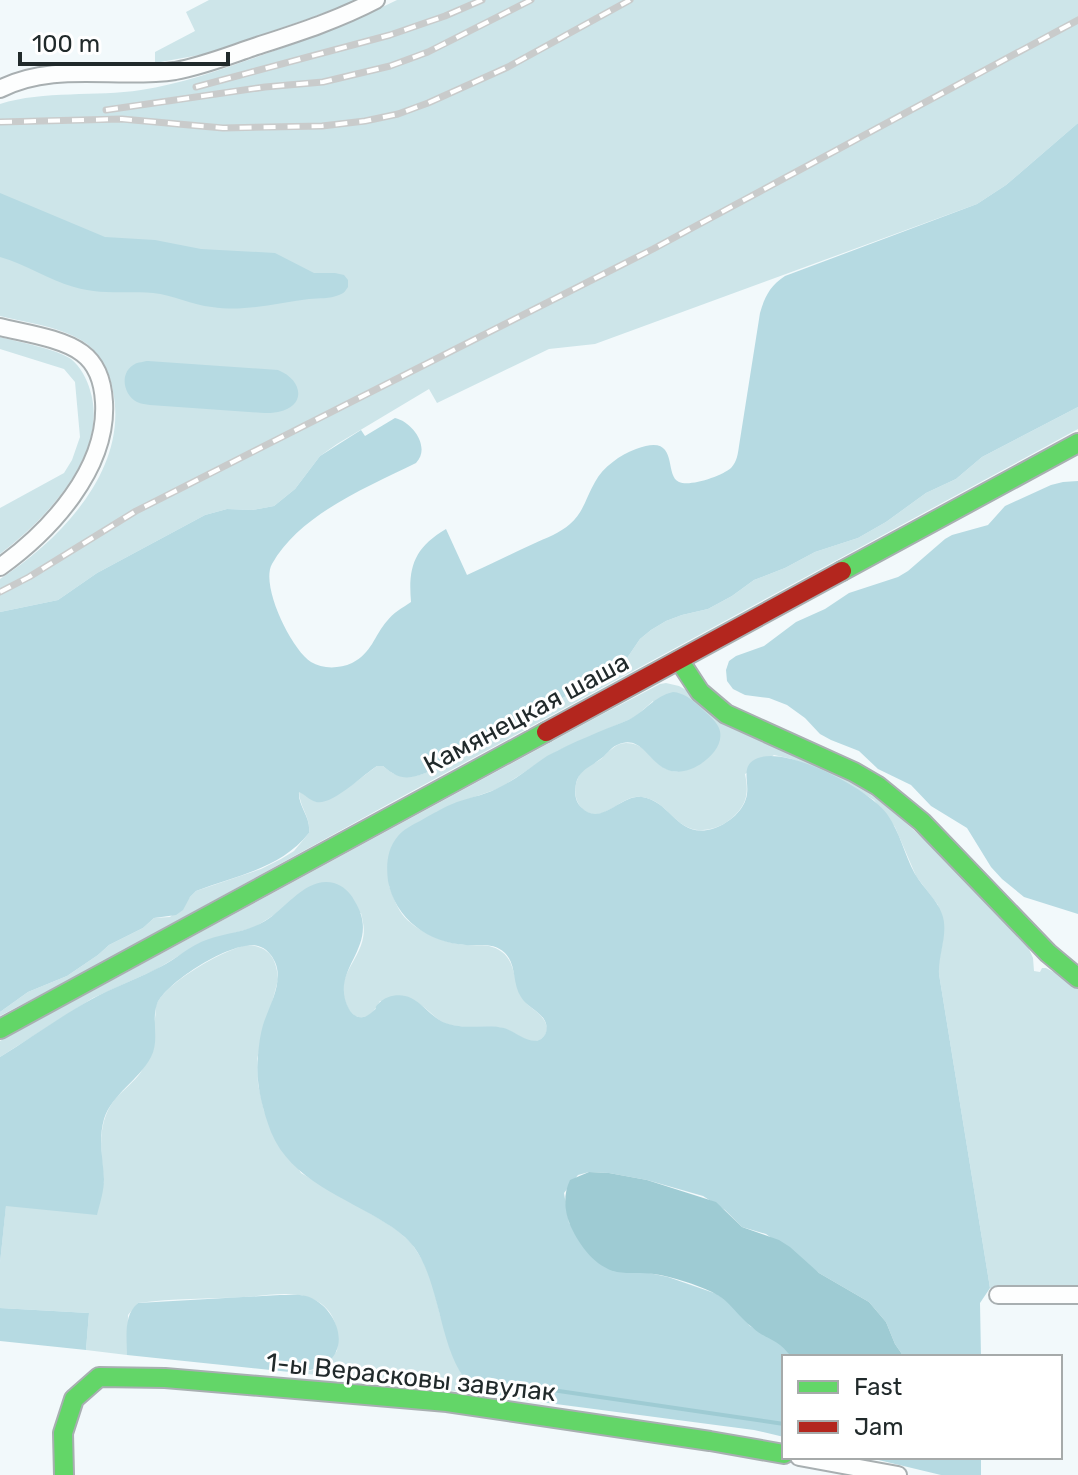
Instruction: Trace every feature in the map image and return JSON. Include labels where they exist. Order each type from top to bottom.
[{"type":"street","points":[[0,89],[22,80],[50,75],[156,73],[197,66],[324,24],[376,0]]},
{"type":"street","points":[[0,327],[73,347],[84,354],[100,377],[104,409],[98,444],[78,487],[63,510],[21,552],[0,567]]},
{"type":"street","name":"Камянецкая шаша","points":[[0,1029],[1078,443]]},
{"type":"street","points":[[679,660],[700,692],[726,714],[854,772],[900,803],[1048,953],[1078,978]]},
{"type":"street","points":[[998,1295],[1078,1295]]},
{"type":"street","name":"1-ы Верасковы завулак","points":[[64,1475],[63,1433],[74,1399],[99,1377],[165,1378],[447,1402],[782,1454]]},
{"type":"street","points":[[810,1459],[897,1475]]},
{"type":"shaded area","points":[[209,0],[357,0],[205,54],[155,63],[155,52],[195,31],[186,12]]},
{"type":"shaded area","points":[[397,0],[1078,0],[1078,123],[1006,185],[977,204],[595,344],[549,349],[437,403],[429,389],[320,456],[295,489],[274,506],[252,510],[227,509],[205,515],[97,573],[58,600],[0,612],[0,579],[45,544],[85,500],[111,448],[115,420],[110,378],[101,359],[87,344],[57,330],[0,316],[0,104],[52,95],[141,90],[184,81],[308,38]]},
{"type":"shaded area","points":[[1078,123],[1078,407],[982,457],[956,479],[926,493],[858,538],[815,552],[754,580],[708,609],[666,621],[640,639],[623,664],[605,681],[564,697],[546,710],[428,772],[404,777],[377,766],[323,802],[314,801],[299,792],[309,833],[285,855],[257,870],[196,891],[176,915],[154,918],[143,928],[109,945],[67,976],[28,992],[0,1012],[0,612],[58,600],[97,573],[205,515],[227,509],[252,510],[274,506],[295,489],[320,456],[361,430],[365,436],[395,418],[402,420],[418,436],[422,450],[416,463],[317,517],[284,546],[269,574],[280,616],[303,655],[325,667],[352,663],[368,649],[389,618],[411,602],[415,560],[435,536],[446,529],[467,575],[566,527],[579,514],[603,471],[618,458],[636,449],[650,445],[665,450],[674,478],[684,483],[706,480],[731,468],[738,452],[760,313],[766,296],[775,284],[785,276],[977,204],[1006,185]]},
{"type":"shaded area","points":[[0,193],[105,237],[155,240],[201,249],[275,253],[314,273],[344,275],[348,287],[343,293],[332,297],[225,308],[153,293],[103,292],[74,287],[0,257]]},
{"type":"shaded area","points":[[0,337],[47,349],[71,359],[87,382],[94,414],[91,437],[69,483],[36,523],[0,554],[0,508],[64,473],[80,437],[75,382],[64,369],[0,349]]},
{"type":"shaded area","points":[[148,361],[278,370],[297,386],[297,399],[287,409],[269,413],[140,403],[132,399],[126,389],[125,378],[130,368]]},
{"type":"shaded area","points":[[1078,407],[1078,429],[0,1016],[0,1012],[28,992],[67,976],[109,945],[143,928],[154,918],[170,917],[196,891],[261,869],[294,851],[309,833],[299,791],[316,802],[353,784],[377,766],[404,776],[428,772],[546,710],[564,697],[606,681],[623,664],[640,639],[666,621],[708,609],[754,580],[815,552],[858,538],[926,493],[956,479],[982,457]]},
{"type":"shaded area","points":[[1078,481],[1078,914],[1024,897],[991,867],[967,828],[931,806],[911,785],[878,769],[859,751],[820,734],[787,705],[733,689],[727,681],[726,670],[729,661],[736,656],[764,646],[796,622],[825,609],[849,593],[898,577],[952,535],[988,525],[1005,506],[1051,485]]},
{"type":"shaded area","points":[[666,683],[679,686],[860,787],[927,842],[1028,947],[1034,971],[1040,972],[1046,968],[1078,985],[1078,1288],[990,1288],[939,974],[943,940],[938,905],[916,876],[895,827],[874,800],[834,776],[774,755],[745,774],[747,793],[744,803],[730,820],[713,828],[689,828],[660,804],[641,797],[634,797],[599,814],[585,811],[577,802],[575,790],[578,778],[585,768],[619,745],[626,743],[641,747],[662,766],[678,772],[653,701],[635,717],[557,751],[500,788],[436,812],[389,886],[402,914],[422,931],[449,942],[493,947],[507,957],[521,995],[545,1022],[546,1033],[540,1040],[528,1040],[502,1028],[447,1024],[417,1003],[409,1001],[380,1001],[369,1015],[356,1016],[348,1008],[343,988],[363,938],[361,913],[277,913],[255,927],[200,943],[157,969],[93,998],[0,1057],[0,1041],[601,715]]},
{"type":"shaded area","points":[[673,692],[681,694],[710,716],[720,735],[713,753],[697,766],[677,772],[658,764],[636,745],[628,742],[617,745],[579,776],[575,795],[582,808],[596,814],[634,797],[642,797],[661,805],[692,829],[702,831],[715,828],[731,819],[743,805],[747,794],[746,773],[752,761],[771,756],[788,758],[827,772],[878,804],[899,836],[915,874],[940,909],[944,929],[939,974],[990,1288],[980,1303],[981,1355],[903,1355],[886,1322],[869,1302],[819,1273],[766,1234],[742,1227],[725,1210],[703,1196],[647,1180],[589,1172],[578,1175],[564,1193],[569,1223],[631,1273],[668,1277],[717,1294],[734,1307],[750,1326],[784,1346],[790,1355],[782,1355],[782,1437],[754,1430],[480,1394],[466,1381],[456,1365],[431,1283],[414,1247],[391,1226],[306,1176],[280,1149],[271,1132],[260,1094],[257,1065],[261,1032],[278,978],[270,954],[258,946],[233,949],[202,964],[173,985],[157,1004],[154,1051],[140,1073],[113,1102],[104,1119],[101,1142],[104,1184],[97,1215],[6,1206],[0,1263],[0,1057],[80,1006],[160,967],[201,942],[265,921],[314,884],[334,883],[343,888],[352,897],[361,916],[363,931],[360,944],[345,981],[344,994],[353,1014],[365,1017],[386,998],[403,996],[411,998],[451,1025],[504,1028],[532,1041],[543,1037],[545,1021],[521,997],[505,953],[491,946],[439,940],[406,917],[392,895],[388,881],[389,852],[398,836],[411,826],[457,802],[497,789],[547,756],[628,720],[660,697]]},
{"type":"shaded area","points":[[247,945],[261,948],[270,955],[278,980],[257,1059],[264,1111],[301,1173],[397,1230],[412,1244],[432,1282],[459,1369],[465,1381],[480,1394],[299,1373],[318,1369],[337,1351],[338,1342],[336,1325],[329,1311],[316,1301],[300,1295],[138,1303],[128,1315],[127,1355],[86,1350],[89,1313],[0,1308],[0,1263],[6,1205],[104,1183],[101,1140],[105,1119],[115,1099],[143,1068],[156,1006],[161,997],[196,968]]},
{"type":"shaded area","points":[[589,1172],[609,1173],[647,1180],[716,1202],[742,1227],[779,1240],[819,1273],[869,1302],[886,1322],[903,1355],[789,1355],[712,1292],[669,1277],[617,1272],[602,1266],[589,1255],[571,1227],[565,1197],[570,1180]]},
{"type":"shaded area","points":[[306,1296],[324,1306],[331,1315],[336,1324],[338,1344],[328,1362],[299,1373],[127,1355],[128,1320],[138,1303]]},
{"type":"shaded area","points":[[0,1308],[89,1313],[86,1350],[0,1341]]},
{"type":"shaded area","points":[[874,1459],[981,1459],[981,1475],[941,1475]]},
{"type":"waterway","points":[[511,1384],[782,1424]]},
{"type":"railway","points":[[196,87],[390,35],[482,0]]},
{"type":"railway","points":[[106,110],[265,87],[323,82],[390,66],[428,52],[531,0]]},
{"type":"railway","points":[[0,122],[122,119],[223,128],[322,126],[365,121],[428,103],[508,67],[630,0]]},
{"type":"railway","points":[[0,592],[136,511],[653,249],[1078,20]]},
{"type":"traffic: fast","points":[[842,571],[1078,443]]},
{"type":"traffic: fast","points":[[679,660],[700,692],[726,714],[878,786],[922,822],[1048,953],[1078,978]]},
{"type":"traffic: fast","points":[[0,1029],[546,732]]},
{"type":"traffic: fast","points":[[64,1475],[63,1433],[74,1399],[99,1377],[165,1378],[447,1402],[782,1454]]},
{"type":"traffic: jam","points":[[546,732],[842,571]]}]
